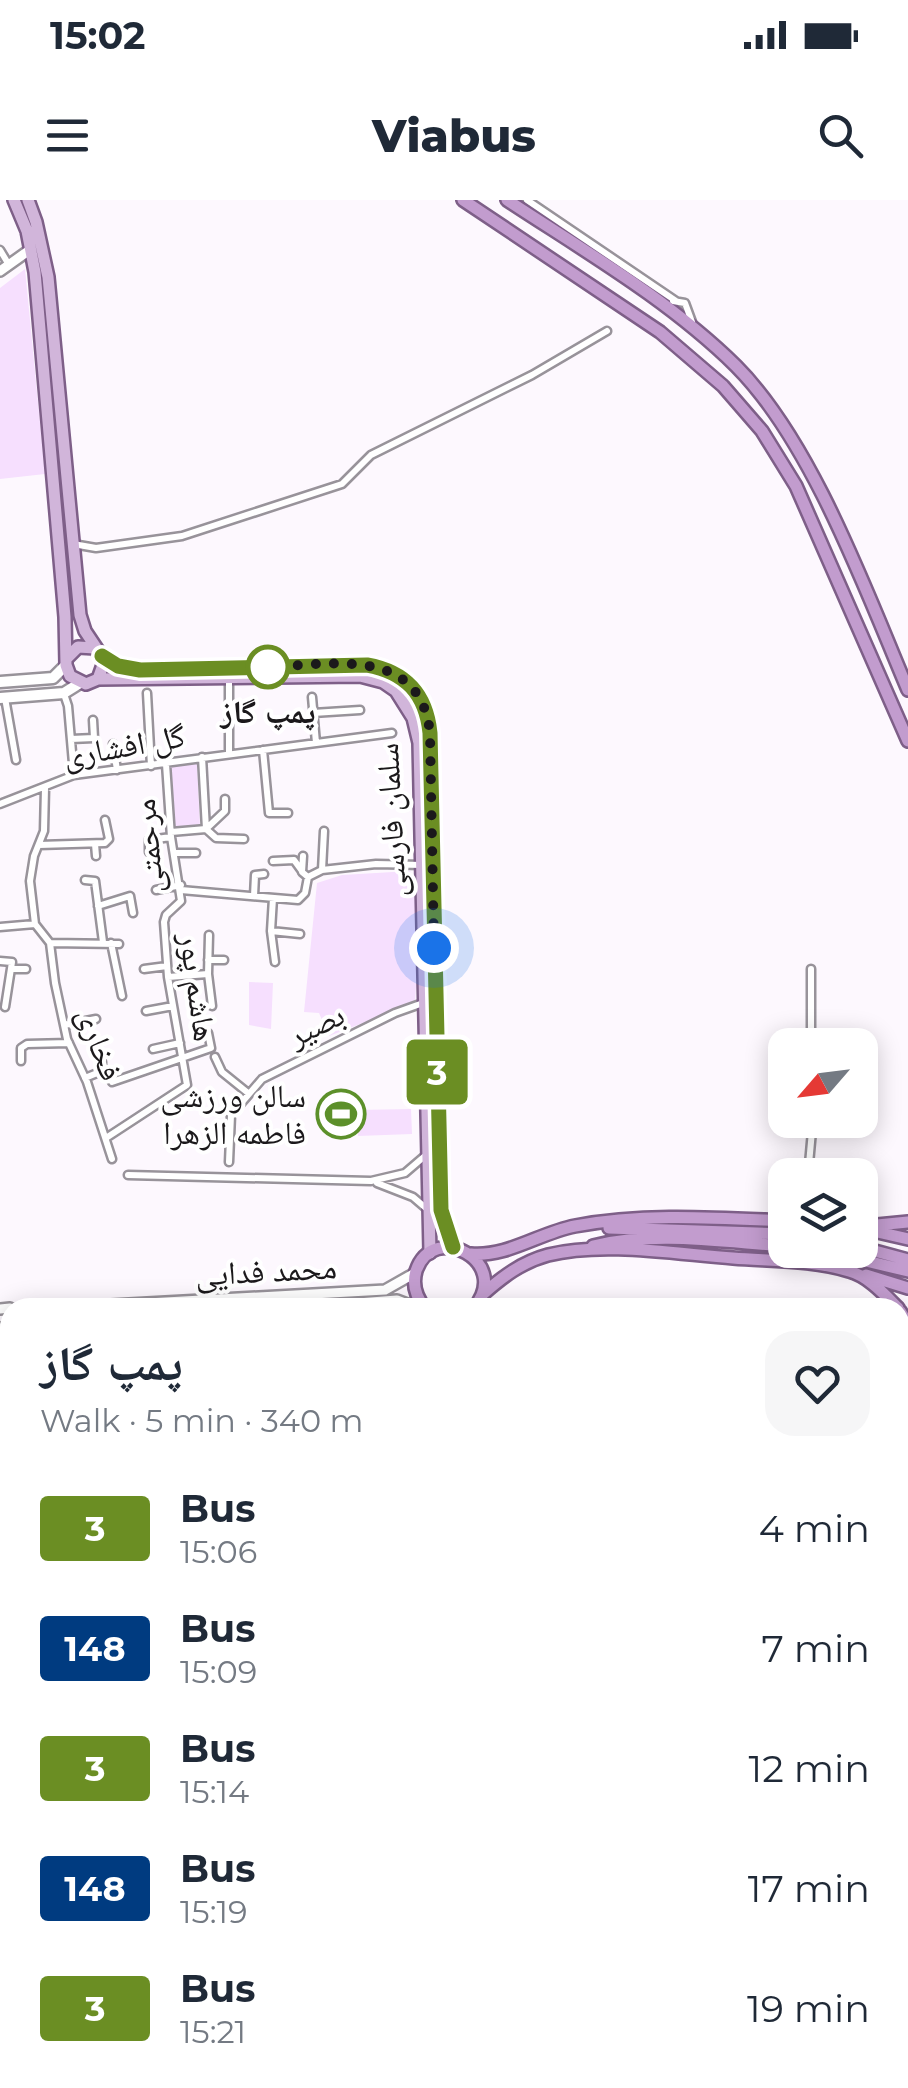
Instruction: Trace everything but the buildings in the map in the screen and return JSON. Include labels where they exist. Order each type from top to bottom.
[{"type":"highway","points":[[463,200],[660,332],[723,386],[762,432],[796,486],[908,741]]},
{"type":"highway","points":[[507,200],[648,293],[739,369],[777,418],[810,474],[852,559],[908,690]]},
{"type":"highway","points":[[418,1298],[416,1273],[430,1253],[453,1247],[471,1254],[496,1254],[574,1226],[648,1217],[768,1220]]},
{"type":"highway","points":[[878,1226],[908,1222]]},
{"type":"highway","points":[[574,1226],[768,1233]]},
{"type":"highway","points":[[878,1232],[908,1239]]},
{"type":"highway","points":[[480,1298],[524,1264],[614,1240],[768,1245]]},
{"type":"highway","points":[[575,1250],[773,1261],[852,1271],[908,1288]]},
{"type":"highway","points":[[878,1252],[908,1260]]},
{"type":"highway","points":[[471,1254],[484,1276],[482,1295]]},
{"type":"highway","points":[[878,1264],[908,1271]]},
{"type":"highway","points":[[852,1271],[888,1298]]},
{"type":"main road","points":[[14,200],[31,249],[66,662],[70,676],[80,683]]},
{"type":"main road","points":[[2,698],[64,693],[80,683],[98,679],[104,668],[101,654],[84,631],[80,615],[48,277],[28,200]]},
{"type":"main road","points":[[0,682],[53,678],[78,647],[89,646],[101,654]]},
{"type":"main road","name":"سلمان فارسی","points":[[101,654],[118,666],[140,670],[367,665],[388,669],[406,679],[420,694],[428,712],[430,733],[441,1210],[453,1247]]},
{"type":"main road","name":"سلمان فارسی","points":[[98,679],[360,676],[383,682],[396,691],[413,718],[420,743],[430,1253]]},
{"type":"street","points":[[528,200],[676,302]]},
{"type":"street","points":[[0,250],[5,268],[31,249]]},
{"type":"street","points":[[648,293],[685,303],[700,334]]},
{"type":"street","points":[[72,544],[96,548],[182,536],[342,484],[371,455],[532,375],[606,331]]},
{"type":"street","points":[[229,679],[229,754]]},
{"type":"street","points":[[64,693],[74,776]]},
{"type":"street","points":[[147,693],[151,766]]},
{"type":"street","points":[[312,696],[316,742]]},
{"type":"street","points":[[2,698],[16,760]]},
{"type":"street","points":[[314,713],[360,710]]},
{"type":"street","points":[[71,740],[94,738],[93,720]]},
{"type":"street","name":"گل افشاری","points":[[0,804],[74,776],[392,732]]},
{"type":"street","points":[[113,744],[117,770]]},
{"type":"street","points":[[263,750],[269,813],[288,813]]},
{"type":"street","name":"مرحمتی","points":[[202,758],[206,829]]},
{"type":"street","name":"مرحمتی","points":[[164,918],[180,906],[181,888],[171,835],[166,764]]},
{"type":"street","points":[[45,788],[44,831],[30,881],[35,924],[50,944],[111,943]]},
{"type":"street","points":[[204,789],[218,788]]},
{"type":"street","points":[[150,852],[148,840],[206,829],[225,811],[225,799]]},
{"type":"street","points":[[39,845],[108,842],[105,820]]},
{"type":"street","points":[[206,829],[216,838],[244,839]]},
{"type":"street","points":[[322,870],[324,831]]},
{"type":"street","points":[[95,844],[96,856]]},
{"type":"street","points":[[174,853],[196,853]]},
{"type":"street","points":[[156,890],[181,888],[302,898],[303,856]]},
{"type":"street","points":[[277,859],[294,860],[305,874]]},
{"type":"street","points":[[305,874],[376,864],[423,864]]},
{"type":"street","points":[[254,896],[255,875],[264,874]]},
{"type":"street","points":[[85,880],[94,879],[98,906],[111,943],[108,953],[122,996]]},
{"type":"street","points":[[236,909],[237,895]]},
{"type":"street","points":[[98,906],[130,896],[133,913]]},
{"type":"street","points":[[273,898],[274,962]]},
{"type":"street","name":"هاشم پور","points":[[106,1138],[187,1084],[168,977],[164,918]]},
{"type":"street","points":[[0,927],[35,924]]},
{"type":"street","points":[[271,932],[300,934]]},
{"type":"street","points":[[209,935],[212,1006]]},
{"type":"street","name":"فخاری","points":[[50,944],[69,1043],[112,1159]]},
{"type":"street","points":[[208,960],[224,960]]},
{"type":"street","points":[[0,961],[12,962],[5,1007]]},
{"type":"street","points":[[144,969],[167,966]]},
{"type":"street","points":[[11,969],[26,969]]},
{"type":"street","points":[[811,969],[811,1028]]},
{"type":"street","points":[[168,977],[208,974]]},
{"type":"street","name":"بصیر","points":[[248,1093],[271,1074],[423,1004]]},
{"type":"street","points":[[146,1011],[173,1006]]},
{"type":"street","points":[[64,1025],[96,1019]]},
{"type":"street","points":[[112,1082],[211,1048],[208,1034]]},
{"type":"street","points":[[21,1062],[21,1048],[26,1044],[69,1043]]},
{"type":"street","points":[[152,1049],[180,1044]]},
{"type":"street","points":[[214,1056],[222,1072],[248,1093],[232,1115],[229,1162]]},
{"type":"street","points":[[85,1078],[102,1071],[102,1062]]},
{"type":"street","points":[[128,1174],[370,1181],[405,1173],[427,1154]]},
{"type":"street","points":[[370,1181],[404,1193],[429,1211]]},
{"type":"street","name":"محمد فدایی","points":[[240,1298],[384,1290],[416,1273]]},
{"type":"shaded area","points":[[25,269],[45,474],[0,479],[0,288]]},
{"type":"shaded area","points":[[197,763],[200,826],[174,829],[170,767]]},
{"type":"shaded area","points":[[410,871],[414,877],[419,938],[415,1003],[329,1036],[319,1013],[304,1012],[317,883],[342,875]]},
{"type":"shaded area","points":[[249,982],[273,983],[271,1029],[249,1025]]},
{"type":"shaded area","points":[[411,1109],[412,1134],[358,1136],[357,1110]]},
{"type":"bus line","name":"3","points":[[102,656],[118,666],[140,670],[367,665],[388,669],[406,679],[420,694],[428,712],[430,733],[441,1210],[453,1247]]},
{"type":"place","name":"پمپ گاز","points":[[268,667]]},
{"type":"place","name":"سالن ورزشی فاطمه الزهرا","points":[[341,1114]]},
{"type":"route","points":[[268,667],[256,668],[367,665],[388,669],[406,679],[420,694],[428,712],[430,733],[434,948]]}]
